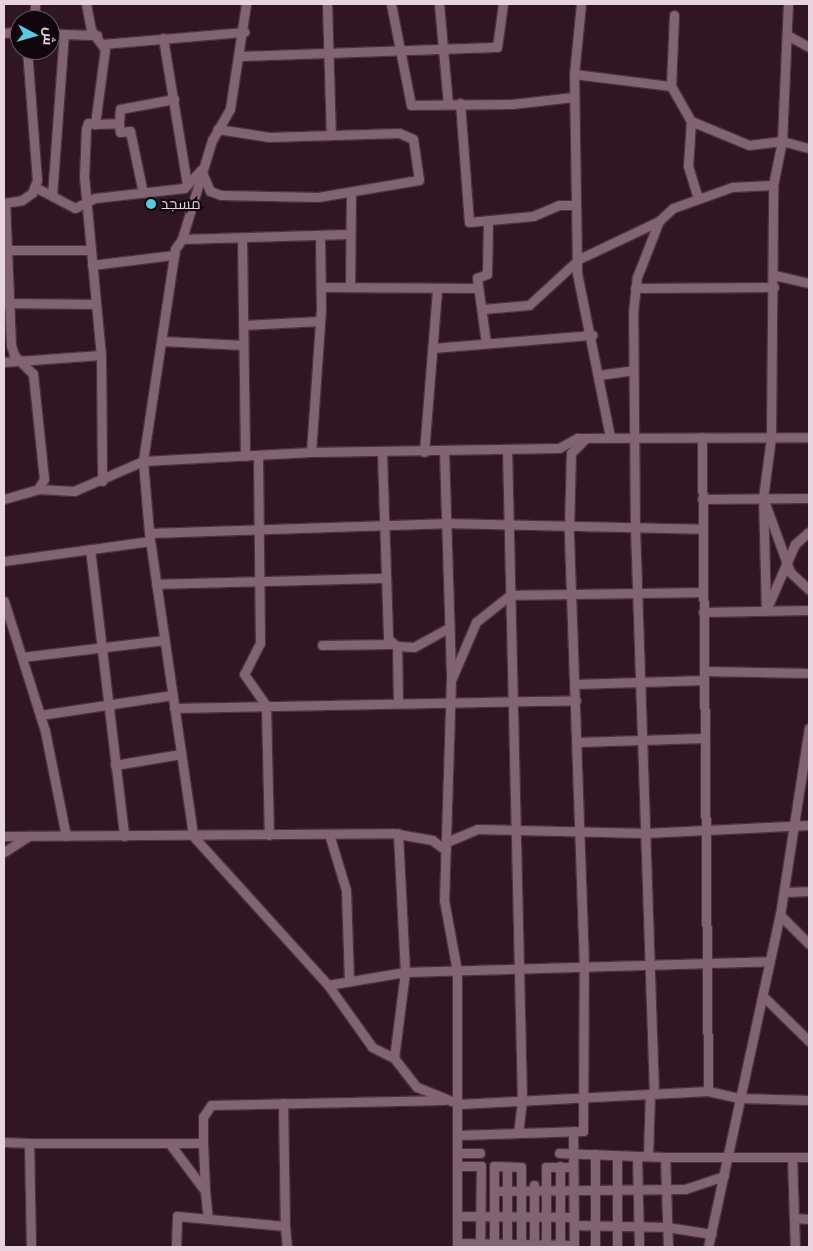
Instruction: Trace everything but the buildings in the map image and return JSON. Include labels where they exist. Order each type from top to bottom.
[{"type":"street","points":[[86,4],[91,30],[103,44],[95,124]]},
{"type":"street","points":[[246,4],[244,32],[230,109],[218,129],[202,170],[182,239],[174,255],[163,341],[143,462],[156,584],[193,836],[328,985],[372,1048],[394,1058],[417,1087],[447,1100],[459,1104],[708,1091],[740,1098],[809,1100]]},
{"type":"street","points":[[327,4],[326,55],[331,135]]},
{"type":"street","points":[[391,4],[399,50],[412,105],[512,104],[574,97]]},
{"type":"street","points":[[440,4],[440,47],[448,104]]},
{"type":"street","points":[[239,56],[326,55],[440,47],[497,48],[503,4]]},
{"type":"street","points":[[581,4],[574,74],[575,205],[579,259],[577,273],[592,335],[610,437]]},
{"type":"street","points":[[766,611],[763,498],[771,437],[774,287],[773,185],[782,141],[789,36],[788,4]]},
{"type":"street","points":[[674,14],[671,86],[691,121],[688,166],[698,199]]},
{"type":"street","points":[[103,44],[244,32]]},
{"type":"street","points":[[60,34],[97,35]]},
{"type":"street","points":[[52,196],[64,34]]},
{"type":"street","points":[[789,36],[809,46]]},
{"type":"street","points":[[163,38],[187,185]]},
{"type":"street","points":[[28,60],[37,146],[35,187],[22,200],[4,203],[8,250],[7,303],[12,345],[20,361],[33,374],[44,479],[38,489]]},
{"type":"street","points":[[574,74],[671,86]]},
{"type":"street","points":[[143,193],[130,131],[120,132],[120,109],[174,100]]},
{"type":"street","points":[[460,104],[469,222],[575,205]]},
{"type":"street","points":[[691,121],[749,145],[782,141],[809,148]]},
{"type":"street","points":[[102,481],[100,355],[86,202],[86,129],[88,123],[119,124]]},
{"type":"street","points":[[202,170],[210,192],[222,195],[351,194],[419,180],[413,139],[399,133],[269,137],[218,129]]},
{"type":"street","points":[[35,187],[75,208],[86,202],[187,185],[202,170]]},
{"type":"street","points":[[648,1156],[652,1094],[639,594],[635,528],[636,439],[633,370],[635,288],[659,221],[665,212],[732,187],[773,185]]},
{"type":"street","points":[[350,287],[348,234],[351,194]]},
{"type":"street","points":[[486,343],[483,309],[477,278],[487,274],[488,220]]},
{"type":"street","points":[[483,309],[530,305],[579,259],[659,221]]},
{"type":"street","points":[[182,239],[348,234]]},
{"type":"street","points":[[311,452],[320,321],[320,235]]},
{"type":"street","points":[[242,238],[245,456]]},
{"type":"street","points":[[8,250],[90,250]]},
{"type":"street","points":[[92,265],[174,255]]},
{"type":"street","points":[[774,275],[809,282]]},
{"type":"street","points":[[321,287],[478,288]]},
{"type":"street","points":[[635,288],[774,287]]},
{"type":"street","points":[[424,452],[437,288]]},
{"type":"street","points":[[7,303],[96,304]]},
{"type":"street","points":[[243,325],[320,321]]},
{"type":"street","points":[[433,348],[592,335]]},
{"type":"street","points":[[163,341],[244,345]]},
{"type":"street","points":[[4,362],[100,355]]},
{"type":"street","points":[[599,375],[633,370]]},
{"type":"street","points":[[4,499],[38,489],[74,490],[102,481],[143,462],[311,452],[382,454],[559,448],[585,439],[610,437],[636,439],[809,437]]},
{"type":"street","points":[[702,437],[708,1091]]},
{"type":"street","points":[[458,1135],[583,1131],[584,966],[569,528],[570,453],[585,439]]},
{"type":"street","points":[[507,449],[514,830],[522,1101],[518,1132]]},
{"type":"street","points":[[444,451],[447,629],[451,679],[444,900],[457,971],[459,1104],[457,1245],[574,1246],[573,1131]]},
{"type":"street","points":[[382,454],[386,578],[394,645],[398,704]]},
{"type":"street","points":[[258,455],[262,581],[260,643],[244,674],[266,706],[269,835]]},
{"type":"street","points":[[763,498],[790,572],[809,590]]},
{"type":"street","points":[[702,499],[809,498]]},
{"type":"street","points":[[4,561],[90,549],[150,537],[260,526],[384,525],[444,522],[569,528],[702,529]]},
{"type":"street","points":[[766,611],[794,544],[809,532]]},
{"type":"street","points":[[90,549],[124,836]]},
{"type":"street","points":[[156,584],[386,578]]},
{"type":"street","points":[[451,679],[476,622],[510,596],[703,592]]},
{"type":"street","points":[[4,601],[40,714],[66,836]]},
{"type":"street","points":[[703,612],[809,610]]},
{"type":"street","points":[[322,644],[414,647],[447,629]]},
{"type":"street","points":[[22,658],[164,640]]},
{"type":"street","points":[[575,684],[641,682],[704,675],[809,673]]},
{"type":"street","points":[[40,714],[172,695]]},
{"type":"street","points":[[174,708],[576,700]]},
{"type":"street","points":[[708,1247],[780,915],[796,826],[809,728]]},
{"type":"street","points":[[577,742],[704,738]]},
{"type":"street","points":[[115,765],[181,754]]},
{"type":"street","points":[[447,846],[476,830],[580,829],[645,833],[809,825]]},
{"type":"street","points":[[4,836],[398,833],[432,840],[447,846]]},
{"type":"street","points":[[394,1058],[405,972],[398,833]]},
{"type":"street","points":[[329,834],[346,890],[349,981]]},
{"type":"street","points":[[4,852],[29,836]]},
{"type":"street","points":[[784,892],[809,891]]},
{"type":"street","points":[[780,915],[809,944]]},
{"type":"street","points":[[328,985],[405,972],[518,967],[770,961]]},
{"type":"street","points":[[763,996],[809,1041]]},
{"type":"street","points":[[208,1219],[205,1191],[203,1117],[211,1105],[447,1100]]},
{"type":"street","points":[[283,1103],[287,1247]]},
{"type":"street","points":[[4,1142],[203,1143]]},
{"type":"street","points":[[29,1143],[31,1247]]},
{"type":"street","points":[[170,1144],[205,1191]]},
{"type":"street","points":[[458,1153],[480,1152]]},
{"type":"street","points":[[560,1152],[617,1157],[648,1156],[728,1159],[809,1157]]},
{"type":"street","points":[[595,1154],[595,1247]]},
{"type":"street","points":[[637,1156],[639,1247]]},
{"type":"street","points":[[617,1157],[617,1247]]},
{"type":"street","points":[[665,1157],[668,1247]]},
{"type":"street","points":[[792,1158],[795,1247]]},
{"type":"street","points":[[458,1166],[480,1166],[480,1245]]},
{"type":"street","points":[[494,1245],[494,1166],[521,1168],[521,1246]]},
{"type":"street","points":[[560,1166],[560,1246]]},
{"type":"street","points":[[507,1245],[508,1167]]},
{"type":"street","points":[[546,1246],[546,1167],[573,1167]]},
{"type":"street","points":[[494,1191],[534,1187],[546,1189],[595,1188],[638,1191],[685,1189],[724,1176]]},
{"type":"street","points":[[534,1187],[534,1246]]},
{"type":"street","points":[[176,1247],[177,1216],[285,1226]]},
{"type":"street","points":[[457,1216],[546,1216],[560,1217],[595,1226],[667,1227],[711,1234]]},
{"type":"street","points":[[794,1218],[809,1219]]},
{"type":"place","name":"مسجد","points":[[151,204]]}]
